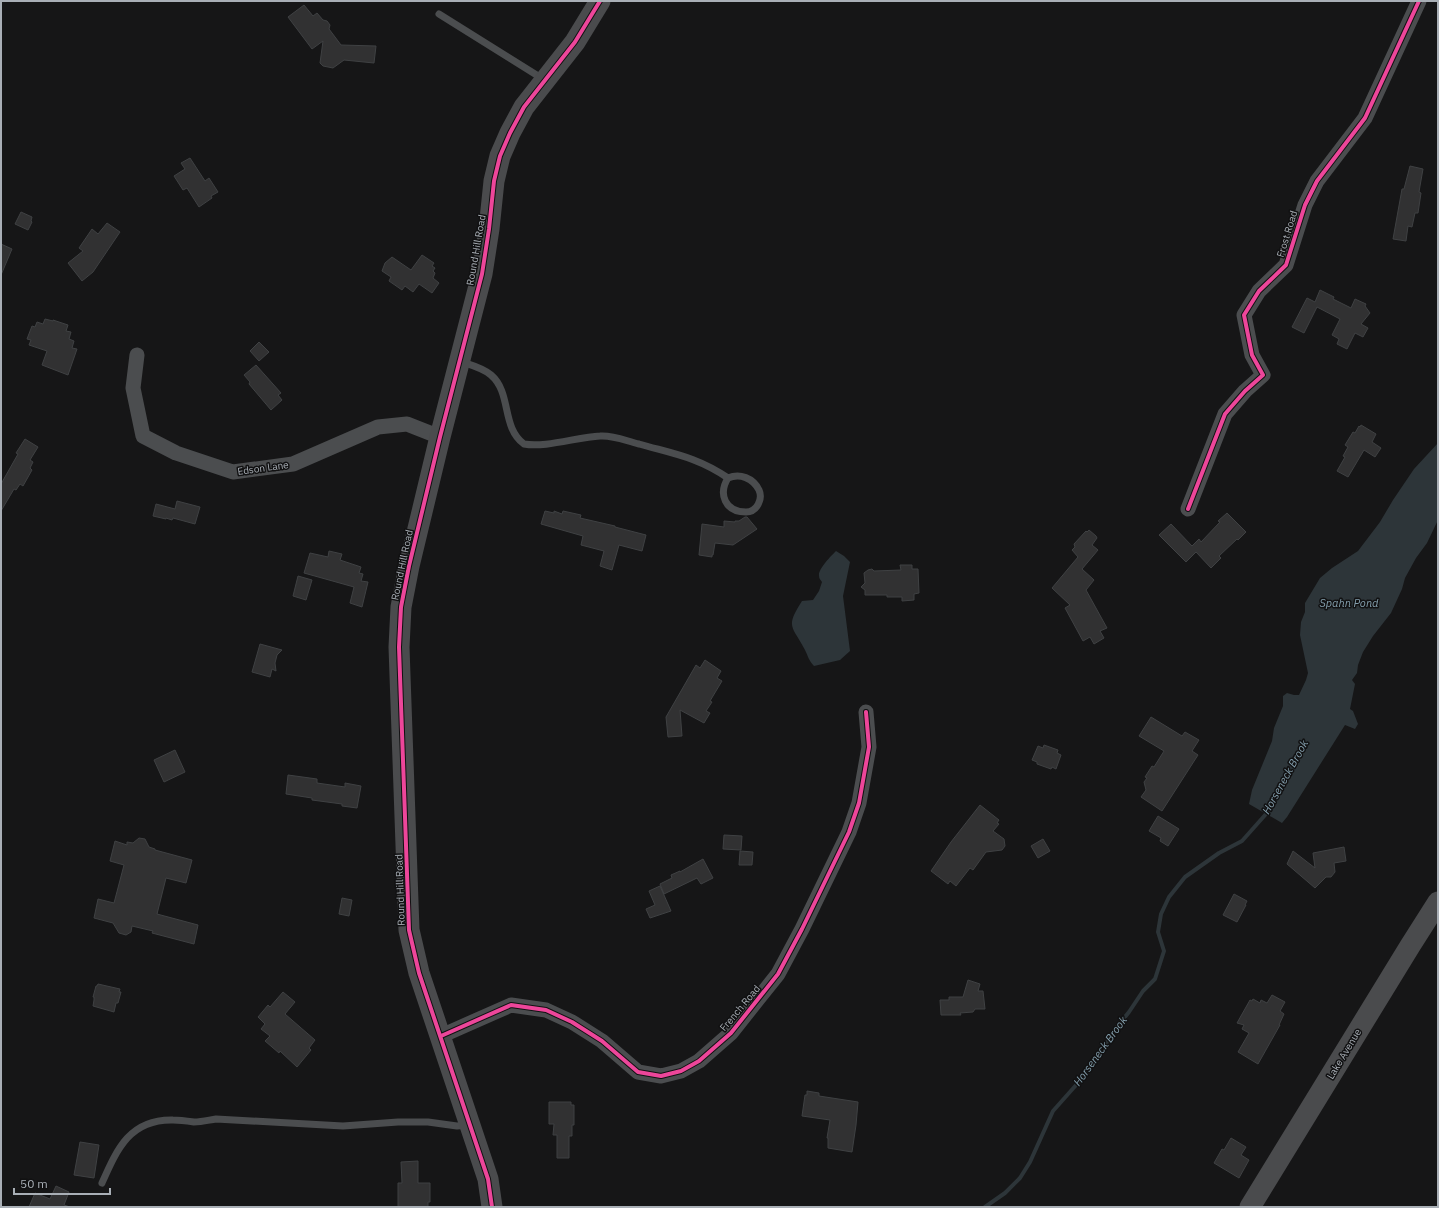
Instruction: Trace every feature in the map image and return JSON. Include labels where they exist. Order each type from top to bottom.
[{"type":"street","name":"Round Hill Road","points":[[492,1207],[488,1179],[441,1036],[418,972],[409,930],[399,647],[402,600],[440,437],[482,274],[494,181],[500,156],[524,107],[575,42],[600,1]]},
{"type":"street","name":"Frost Road","points":[[1188,509],[1225,414],[1245,391],[1263,375],[1252,355],[1244,315],[1259,291],[1286,266],[1304,205],[1317,181],[1365,118],[1419,1]]},
{"type":"street","name":"Edson Lane","points":[[137,355],[133,388],[143,436],[176,452],[233,472],[293,464],[378,427],[407,424],[440,437]]},
{"type":"street","name":"French Road","points":[[441,1036],[511,1005],[546,1010],[572,1022],[602,1041],[638,1072],[661,1076],[681,1071],[699,1061],[731,1033],[778,974],[802,929],[849,832],[859,803],[869,747],[866,712]]},
{"type":"street","name":"Lake Avenue","points":[[1250,1207],[1410,946],[1437,906]]},
{"type":"lane","points":[[439,14],[545,80]]},
{"type":"lane","points":[[460,362],[484,370],[496,381],[501,389],[514,435],[524,444],[540,444],[602,436],[619,438],[692,458],[714,468],[728,478]]},
{"type":"lane","points":[[736,475],[745,477],[755,485],[761,497],[756,508],[748,512],[740,511],[727,504],[723,495],[725,483],[728,478],[736,475]]},
{"type":"lane","points":[[102,1183],[116,1151],[127,1136],[136,1129],[150,1123],[171,1120],[196,1122],[216,1119],[343,1126],[398,1122],[428,1122],[457,1126],[470,1125]]},
{"type":"water","name":"Spahn Pond","points":[[1438,443],[1438,520],[1427,543],[1416,558],[1405,578],[1402,589],[1391,613],[1373,636],[1363,652],[1358,665],[1357,673],[1352,680],[1355,684],[1350,709],[1353,711],[1358,724],[1355,729],[1345,725],[1282,823],[1249,804],[1252,790],[1272,741],[1274,728],[1283,706],[1283,696],[1287,693],[1299,695],[1308,673],[1300,635],[1301,622],[1305,612],[1305,603],[1320,578],[1332,568],[1358,551],[1380,522],[1414,469]]},
{"type":"water","points":[[836,551],[850,562],[843,596],[850,651],[840,660],[814,666],[794,631],[792,622],[793,617],[802,601],[813,600],[819,591],[822,582],[819,577],[819,573],[825,563]]},
{"type":"building","points":[[304,5],[313,16],[317,13],[323,20],[327,21],[330,25],[329,29],[341,45],[376,46],[374,63],[344,60],[333,68],[323,66],[320,63],[323,41],[312,49],[288,17]]},
{"type":"building","points":[[190,158],[205,181],[209,178],[218,192],[199,207],[187,188],[183,190],[174,176],[185,169],[181,163]]},
{"type":"building","points":[[1410,166],[1423,169],[1419,192],[1421,193],[1418,213],[1415,213],[1412,227],[1408,226],[1406,241],[1393,239],[1402,189],[1404,189]]},
{"type":"building","points":[[21,212],[32,217],[32,222],[28,230],[15,224]]},
{"type":"building","points":[[107,223],[120,232],[93,272],[82,281],[68,263],[83,251],[79,248],[92,229],[98,234]]},
{"type":"building","points":[[1,244],[12,249],[1,275]]},
{"type":"building","points":[[422,255],[434,263],[432,266],[435,268],[433,271],[435,273],[433,278],[439,283],[432,293],[419,284],[413,292],[405,286],[402,290],[389,281],[391,277],[382,271],[385,263],[392,257],[411,270]]},
{"type":"building","points":[[1320,290],[1334,297],[1333,299],[1351,308],[1355,299],[1366,304],[1365,306],[1370,313],[1361,324],[1368,328],[1363,337],[1355,333],[1347,349],[1337,344],[1339,339],[1332,335],[1340,319],[1317,307],[1304,333],[1292,327],[1307,298],[1315,302]]},
{"type":"building","points":[[45,319],[68,325],[66,331],[71,332],[69,339],[74,341],[72,348],[77,349],[68,375],[42,365],[47,351],[29,345],[31,340],[27,339],[32,326],[35,327],[37,322],[43,324]]},
{"type":"building","points":[[259,342],[269,352],[259,361],[250,351]]},
{"type":"building","points":[[256,365],[281,393],[278,395],[282,400],[271,410],[249,384],[250,382],[244,375]]},
{"type":"building","points":[[1361,425],[1376,434],[1372,442],[1381,448],[1375,457],[1364,450],[1348,477],[1337,471],[1345,457],[1343,456],[1348,447],[1345,445],[1353,432],[1355,433]]},
{"type":"building","points":[[25,439],[38,447],[30,460],[33,462],[30,468],[32,470],[23,486],[20,484],[16,490],[14,489],[1,511],[1,484],[18,454],[16,453]]},
{"type":"building","points":[[177,501],[200,507],[195,524],[173,518],[172,520],[153,516],[156,504],[175,509]]},
{"type":"building","points":[[545,511],[554,513],[554,511],[562,514],[563,511],[581,515],[580,518],[646,535],[642,551],[619,545],[612,570],[600,566],[604,551],[581,545],[583,536],[541,524]]},
{"type":"building","points":[[1227,513],[1246,532],[1219,556],[1221,558],[1211,568],[1196,552],[1186,562],[1159,535],[1171,524],[1192,546],[1199,539],[1201,542],[1220,522],[1218,521]]},
{"type":"building","points":[[747,517],[757,529],[733,545],[715,543],[712,557],[699,555],[702,524],[724,527],[724,521],[735,522]]},
{"type":"building","points":[[1089,530],[1097,538],[1092,545],[1098,550],[1082,569],[1094,580],[1086,590],[1107,628],[1100,631],[1104,638],[1094,644],[1090,637],[1083,641],[1065,608],[1070,605],[1052,588],[1078,557],[1072,550],[1075,547],[1074,544],[1086,531],[1087,532]]},
{"type":"building","points":[[329,551],[342,554],[340,560],[361,567],[359,573],[363,574],[361,581],[368,582],[362,607],[350,603],[354,587],[304,573],[310,553],[328,557]]},
{"type":"building","points":[[900,565],[912,565],[912,569],[918,569],[919,593],[914,594],[914,600],[902,601],[902,597],[887,597],[887,595],[865,595],[865,590],[861,587],[865,583],[864,573],[872,569],[874,571],[901,570]]},
{"type":"building","points":[[298,576],[312,580],[306,600],[293,596]]},
{"type":"building","points":[[260,644],[282,650],[277,655],[275,663],[276,671],[272,669],[270,677],[252,672]]},
{"type":"building","points":[[705,660],[721,671],[717,678],[722,681],[706,711],[710,713],[704,723],[680,710],[682,736],[668,737],[666,717],[696,665],[700,668]]},
{"type":"building","points":[[1151,717],[1182,736],[1185,732],[1199,740],[1192,751],[1198,755],[1162,811],[1141,797],[1146,790],[1144,782],[1147,778],[1145,777],[1152,766],[1154,767],[1164,751],[1139,736]]},
{"type":"building","points":[[1044,745],[1058,750],[1057,753],[1061,755],[1056,769],[1052,767],[1051,769],[1037,764],[1037,762],[1032,760],[1038,746],[1043,748]]},
{"type":"building","points":[[175,750],[185,772],[164,782],[154,760]]},
{"type":"building","points":[[288,775],[317,779],[317,783],[345,787],[345,783],[361,786],[357,808],[286,794]]},
{"type":"building","points":[[980,805],[999,820],[997,823],[999,824],[993,831],[1004,839],[1005,846],[1002,850],[986,852],[973,870],[970,868],[956,886],[950,881],[948,884],[931,871],[951,842]]},
{"type":"building","points":[[1158,816],[1179,829],[1168,846],[1160,841],[1161,838],[1149,831]]},
{"type":"building","points":[[724,835],[742,836],[741,850],[723,849]]},
{"type":"building","points":[[139,838],[145,839],[149,847],[155,850],[192,860],[186,883],[166,878],[157,914],[198,925],[194,944],[132,926],[131,932],[126,935],[119,933],[113,923],[94,918],[98,899],[114,903],[124,865],[110,861],[115,841],[127,845],[127,842],[133,843]]},
{"type":"building","points":[[1043,839],[1050,851],[1038,858],[1031,846]]},
{"type":"building","points":[[1344,847],[1346,861],[1334,863],[1335,872],[1331,877],[1326,877],[1315,888],[1287,864],[1293,851],[1315,868],[1313,853]]},
{"type":"building","points":[[740,851],[753,852],[752,865],[739,865]]},
{"type":"building","points":[[703,859],[713,878],[701,884],[697,878],[664,894],[660,884],[672,878],[671,875],[680,872]]},
{"type":"building","points":[[660,886],[671,911],[650,918],[646,909],[655,905],[649,891]]},
{"type":"building","points":[[1234,894],[1247,901],[1237,922],[1223,915]]},
{"type":"building","points":[[342,898],[352,900],[349,916],[339,914]]},
{"type":"building","points":[[968,980],[980,984],[978,991],[983,991],[985,1009],[975,1009],[973,1012],[960,1013],[961,1015],[941,1015],[940,1000],[949,1000],[949,997],[963,997]]},
{"type":"building","points":[[98,984],[120,989],[119,992],[121,992],[114,1012],[93,1006],[93,997]]},
{"type":"building","points":[[283,992],[295,1002],[285,1014],[315,1040],[309,1048],[311,1050],[297,1067],[280,1051],[279,1053],[265,1041],[270,1036],[261,1029],[265,1024],[258,1017],[268,1005],[270,1007]]},
{"type":"building","points":[[1272,995],[1285,1002],[1280,1011],[1284,1014],[1280,1025],[1258,1064],[1238,1052],[1249,1033],[1242,1029],[1244,1025],[1237,1023],[1250,1000],[1252,1001],[1253,999],[1260,1003],[1261,1000],[1267,1003]]},
{"type":"building","points":[[807,1091],[819,1093],[819,1096],[858,1102],[852,1152],[828,1148],[827,1138],[830,1120],[802,1116]]},
{"type":"building","points":[[549,1102],[571,1102],[571,1105],[574,1105],[574,1125],[572,1125],[572,1136],[569,1136],[569,1158],[557,1158],[557,1135],[553,1135],[554,1124],[549,1124]]},
{"type":"building","points":[[1231,1138],[1246,1147],[1241,1155],[1249,1160],[1239,1178],[1214,1163],[1222,1149],[1224,1150]]},
{"type":"building","points":[[80,1142],[99,1145],[94,1178],[74,1175]]},
{"type":"building","points":[[418,1161],[418,1183],[430,1183],[430,1202],[428,1202],[428,1207],[398,1207],[398,1183],[402,1183],[401,1162]]},
{"type":"building","points":[[56,1186],[69,1192],[64,1205],[70,1207],[29,1207],[35,1193],[50,1199]]},
{"type":"waterway","name":"Horseneck Brook","points":[[985,1207],[1005,1193],[1020,1178],[1030,1162],[1053,1111],[1085,1075],[1112,1033],[1129,1012],[1143,991],[1155,979],[1164,951],[1158,932],[1161,914],[1169,897],[1185,877],[1219,853],[1242,841],[1269,809]]},
{"type":"cycle path","points":[[492,1207],[488,1179],[419,973],[409,930],[399,647],[401,607],[409,566],[440,437],[482,274],[494,181],[500,156],[524,107],[575,42],[600,1]]},
{"type":"cycle path","points":[[1188,509],[1225,414],[1245,391],[1263,375],[1252,355],[1244,315],[1259,291],[1286,265],[1305,205],[1317,181],[1365,118],[1419,1]]},
{"type":"cycle path","points":[[441,1036],[511,1005],[546,1010],[572,1022],[602,1041],[638,1072],[661,1076],[681,1071],[699,1061],[731,1033],[778,974],[802,929],[849,832],[859,803],[869,747],[866,712]]}]
